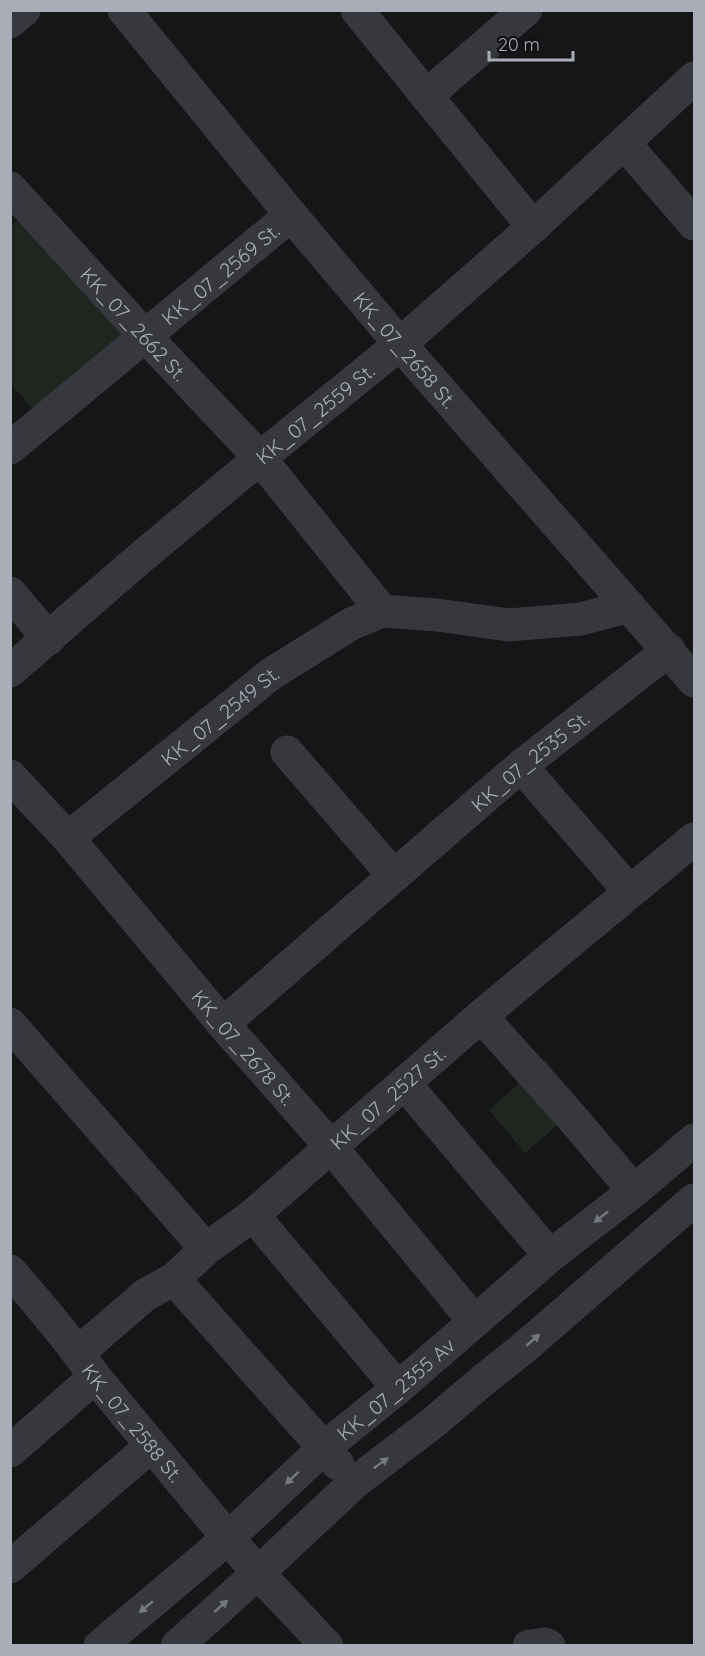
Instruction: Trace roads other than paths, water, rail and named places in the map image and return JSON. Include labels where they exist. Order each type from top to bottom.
[{"type":"street","points":[[10,22],[24,10]]},
{"type":"street","name":"KK_07_2658 St.","points":[[124,10],[291,215],[400,344],[694,681]]},
{"type":"street","points":[[357,10],[533,227]]},
{"type":"street","points":[[426,96],[526,10]]},
{"type":"street","name":"KK_07_2559 St.","points":[[10,671],[139,559],[400,344],[533,227],[694,78]]},
{"type":"street","points":[[624,143],[693,220]]},
{"type":"street","name":"KK_07_2662 St.","points":[[17,209],[146,337],[260,458],[382,611]]},
{"type":"street","name":"KK_07_2569 St.","points":[[10,448],[291,215]]},
{"type":"street","points":[[10,593],[48,639]]},
{"type":"street","points":[[382,611],[437,615],[508,625],[581,619],[629,606]]},
{"type":"street","name":"KK_07_2549 St.","points":[[68,838],[271,674],[351,624],[382,611]]},
{"type":"street","name":"KK_07_2535 St.","points":[[223,1024],[521,766],[669,650]]},
{"type":"street","points":[[287,752],[394,876]]},
{"type":"street","points":[[521,766],[630,892]]},
{"type":"street","name":"KK_07_2678 St.","points":[[10,776],[68,838],[223,1024],[332,1148],[474,1321]]},
{"type":"street","name":"KK_07_2527 St.","points":[[10,1451],[146,1295],[174,1279],[206,1249],[253,1215],[481,1016],[694,839]]},
{"type":"street","points":[[481,1016],[634,1191]]},
{"type":"street","points":[[10,1024],[206,1249]]},
{"type":"street","points":[[405,1084],[549,1256]]},
{"type":"street","name":"KK_07_2355 Av","points":[[100,1646],[228,1538],[324,1448],[398,1388],[549,1256],[634,1191],[694,1140]]},
{"type":"street","points":[[177,1646],[354,1482],[426,1429],[526,1346],[694,1200]]},
{"type":"street","points":[[253,1215],[398,1388]]},
{"type":"street","name":"KK_07_2588 St.","points":[[10,1271],[228,1538],[327,1646]]},
{"type":"street","points":[[174,1279],[354,1482]]},
{"type":"street","points":[[10,1567],[151,1446]]},
{"type":"street","points":[[529,1646],[545,1644],[549,1646]]}]
